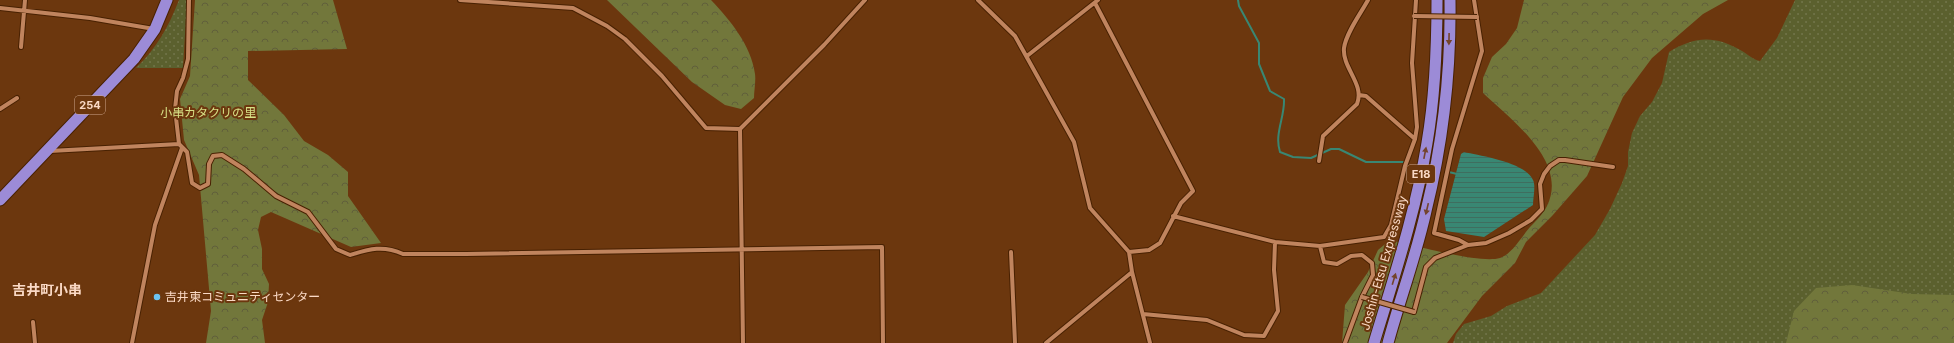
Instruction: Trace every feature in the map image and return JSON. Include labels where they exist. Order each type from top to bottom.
[{"type":"highway","name":"254","points":[[0,200],[134,59],[155,29],[168,0]]},
{"type":"highway","name":"Joshin-Etsu Expressway","points":[[1374,343],[1414,207],[1427,143],[1435,82],[1437,0]]},
{"type":"highway","name":"E18","points":[[1388,343],[1426,213],[1440,148],[1447,84],[1450,0]]},
{"type":"street","points":[[21,47],[24,0]]},
{"type":"street","points":[[189,0],[188,59],[178,91],[175,109],[179,144],[187,152],[192,183],[194,186],[200,188],[208,184],[209,164],[213,156],[222,155],[244,170],[276,196],[308,212],[336,249],[350,255],[374,248],[396,250],[404,254],[466,254],[882,247],[883,343]]},
{"type":"street","points":[[460,0],[573,8],[607,26],[625,39],[662,76],[706,128],[740,129]]},
{"type":"street","points":[[744,343],[740,129],[824,45],[865,0]]},
{"type":"street","points":[[978,0],[1015,36],[1074,142],[1090,208],[1129,252],[1132,272],[1150,343]]},
{"type":"street","points":[[1319,161],[1323,136],[1357,104],[1359,91],[1345,58],[1344,48],[1368,0]]},
{"type":"street","points":[[1173,216],[1275,242],[1320,246],[1384,237],[1391,225],[1405,166],[1415,139],[1417,127],[1412,63],[1416,0]]},
{"type":"street","points":[[1468,245],[1459,240],[1434,233],[1452,149],[1482,51],[1474,0]]},
{"type":"street","points":[[1027,56],[1096,1],[1192,191],[1181,203],[1160,243],[1149,250],[1129,252]]},
{"type":"street","points":[[0,8],[90,18],[155,29]]},
{"type":"street","points":[[1414,16],[1477,17]]},
{"type":"street","points":[[1359,95],[1366,96],[1415,139]]},
{"type":"street","points":[[0,109],[17,98]]},
{"type":"street","points":[[46,151],[179,144]]},
{"type":"street","points":[[132,343],[155,225],[182,148]]},
{"type":"street","points":[[1362,297],[1414,312],[1426,268],[1435,258],[1468,245],[1486,243],[1509,234],[1537,215],[1543,204],[1540,184],[1544,174],[1550,166],[1559,160],[1613,167]]},
{"type":"street","points":[[1143,314],[1207,320],[1244,335],[1264,336],[1278,311],[1274,270],[1275,242]]},
{"type":"street","points":[[1320,246],[1324,262],[1337,264],[1351,256],[1362,255],[1372,263],[1373,275],[1362,297],[1345,343]]},
{"type":"street","points":[[1012,252],[1015,343]]},
{"type":"street","points":[[1046,343],[1132,272]]},
{"type":"street","points":[[33,322],[35,343]]},
{"type":"green space","points":[[179,0],[187,0],[183,68],[136,68],[156,45],[171,19]]},
{"type":"green space","name":"小串カタクリの里","points":[[195,0],[333,0],[347,49],[248,51],[248,80],[284,115],[304,141],[328,155],[348,172],[348,196],[381,243],[351,247],[271,212],[261,217],[258,230],[262,249],[262,269],[269,284],[268,302],[262,320],[265,343],[206,343],[211,311],[199,175],[184,140],[180,99],[190,76]]},
{"type":"green space","points":[[607,0],[711,0],[739,34],[749,53],[755,74],[754,98],[741,109],[725,105],[692,82]]},
{"type":"green space","points":[[1524,0],[1728,0],[1703,14],[1652,58],[1623,97],[1587,176],[1552,216],[1526,242],[1515,263],[1482,296],[1447,343],[1342,343],[1345,305],[1368,272],[1378,250],[1390,240],[1462,256],[1490,259],[1500,258],[1513,249],[1547,206],[1552,189],[1550,173],[1544,157],[1521,128],[1483,93],[1483,78],[1492,57],[1506,44],[1517,28]]},
{"type":"green space","points":[[1795,0],[1954,0],[1954,343],[1453,343],[1456,334],[1464,324],[1491,316],[1507,306],[1541,293],[1595,235],[1610,209],[1622,183],[1628,166],[1628,152],[1632,133],[1640,116],[1652,102],[1662,83],[1669,52],[1696,40],[1714,40],[1732,46],[1760,61],[1777,38]]},
{"type":"green space","points":[[1852,285],[1912,294],[1954,295],[1954,343],[1786,343],[1794,311],[1816,288]]},
{"type":"water","points":[[1464,152],[1512,164],[1528,174],[1534,183],[1533,205],[1484,237],[1446,231],[1444,219],[1461,154]]},
{"type":"waterway","points":[[1238,0],[1239,6],[1259,43],[1259,64],[1270,91],[1284,99],[1278,139],[1280,152],[1293,157],[1311,158],[1331,149],[1339,149],[1366,162],[1403,162]]},
{"type":"waterway","points":[[1449,172],[1457,174]]},
{"type":"place","name":"吉井東コミュニティセンター","points":[[157,297]]},
{"type":"district","name":"吉井町小串","points":[[47,290]]}]
